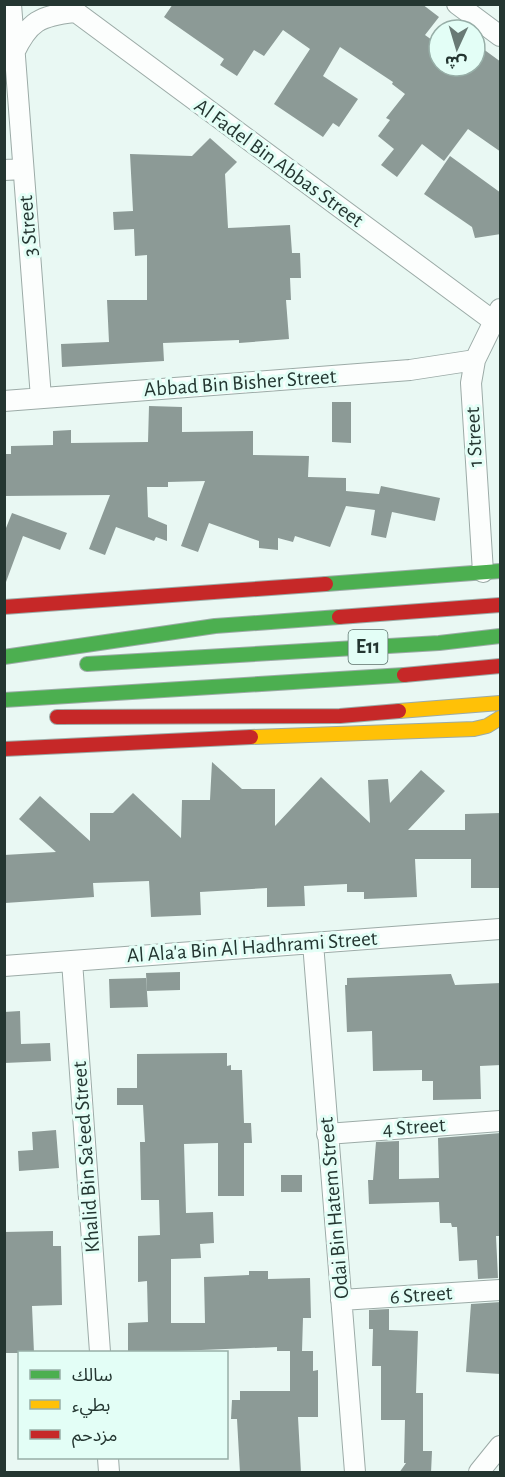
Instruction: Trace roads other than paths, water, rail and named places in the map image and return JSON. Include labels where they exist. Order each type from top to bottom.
[{"type":"main road","points":[[4,607],[492,572]]},
{"type":"main road","points":[[4,657],[215,626],[501,605]]},
{"type":"main road","name":"E11","points":[[69,665],[439,643],[501,636]]},
{"type":"main road","points":[[4,666],[44,666]]},
{"type":"main road","name":"E11","points":[[4,700],[238,687],[501,666]]},
{"type":"main road","points":[[38,717],[340,716],[501,703]]},
{"type":"main road","points":[[4,749],[135,739],[311,736],[474,729],[498,722]]},
{"type":"street","name":"3 Street","points":[[11,4],[14,53],[14,169],[41,398]]},
{"type":"street","points":[[457,4],[501,36]]},
{"type":"street","points":[[14,53],[21,38],[34,23],[70,8]]},
{"type":"street","name":"Al Fadel Bin Abbas Street","points":[[70,8],[496,315]]},
{"type":"street","name":"1 Street","points":[[492,572],[471,413],[471,383],[475,360],[496,315]]},
{"type":"street","name":"Abbad Bin Bisher Street","points":[[4,401],[410,370],[475,360]]},
{"type":"street","name":"Al Ala'a Bin Al Hadhrami Street","points":[[4,966],[501,929]]},
{"type":"street","name":"Odai Bin Hatem Street","points":[[313,943],[355,1473]]},
{"type":"street","name":"Khalid Bin Sa'eed Street","points":[[72,961],[100,1351]]},
{"type":"street","name":"4 Street","points":[[327,1134],[501,1121]]},
{"type":"street","name":"6 Street","points":[[341,1300],[501,1290]]},
{"type":"street","points":[[479,1473],[501,1446]]}]
